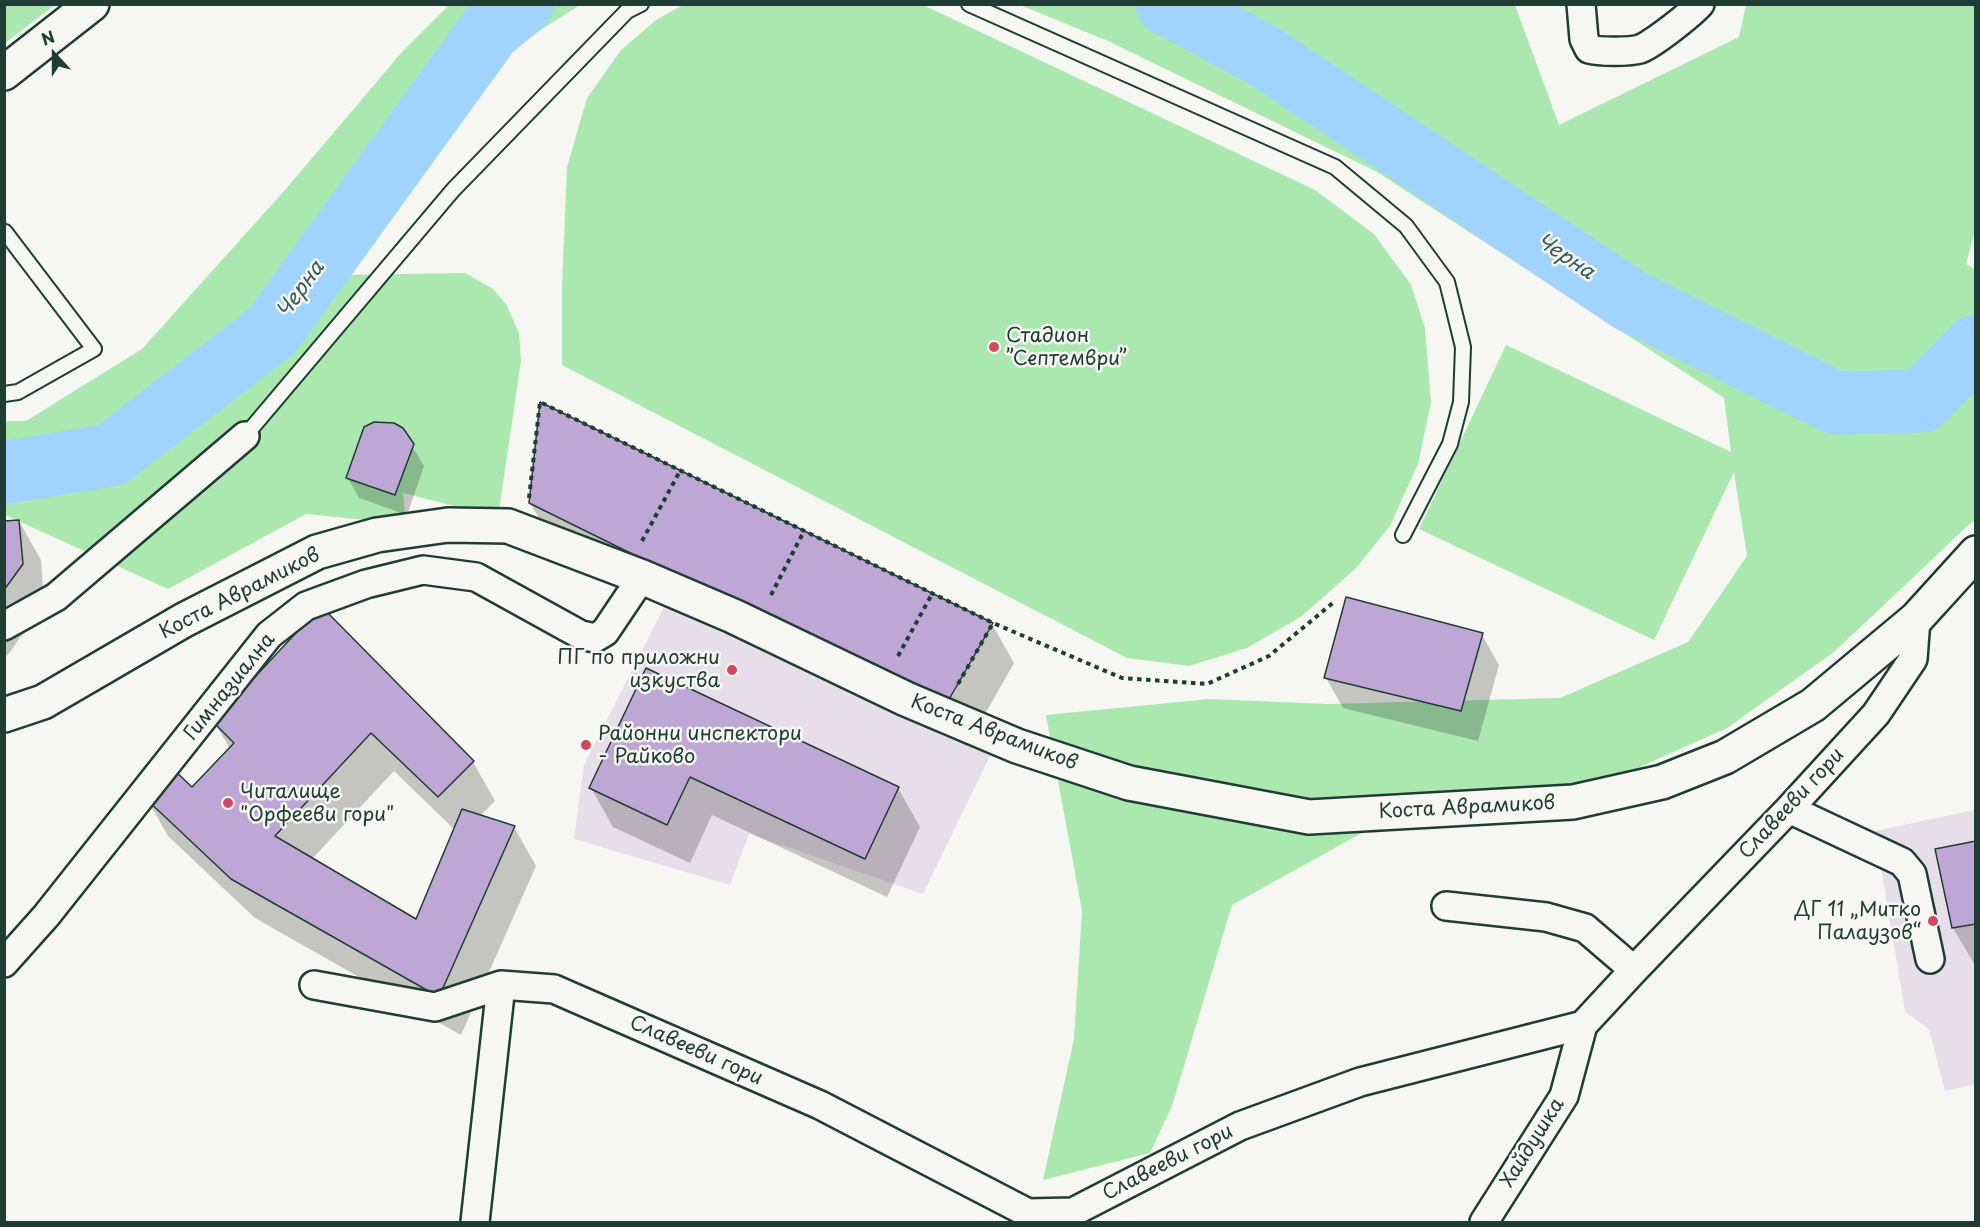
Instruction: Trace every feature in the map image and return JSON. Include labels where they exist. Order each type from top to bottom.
[{"type":"street","points":[[4,72],[92,4]]},
{"type":"street","points":[[1581,4],[1584,39],[1589,49],[1598,52],[1640,49],[1689,16],[1700,4]]},
{"type":"street","points":[[4,626],[56,597],[245,436]]},
{"type":"street","name":"Коста Аврамиков","points":[[4,716],[42,702],[184,620],[317,552],[377,535],[448,525],[508,526],[641,561],[733,616],[906,699],[1017,746],[1129,783],[1310,817],[1572,802],[1662,782],[1725,757],[1813,705],[1916,619],[1976,553]]},
{"type":"street","name":"Гимназиална","points":[[4,963],[46,916],[269,635],[306,606],[366,584],[423,570],[476,577],[581,635],[595,638],[605,632],[641,561]]},
{"type":"street","name":"Славееви гори","points":[[501,985],[554,989],[820,1105],[1028,1213],[1073,1217],[1240,1126],[1360,1082],[1583,1025],[1789,809],[1876,714],[1913,659],[1916,619]]},
{"type":"street","points":[[1789,809],[1902,862],[1912,874],[1930,959]]},
{"type":"street","points":[[1446,906],[1546,917],[1585,928],[1634,970]]},
{"type":"street","points":[[314,985],[435,1007],[501,985],[475,1222]]},
{"type":"street","name":"Хайдушка","points":[[1484,1222],[1564,1096],[1583,1025]]},
{"type":"lane","points":[[245,436],[453,190],[627,11],[641,4]]},
{"type":"lane","points":[[969,4],[1335,167],[1406,226],[1447,282],[1463,347],[1461,402],[1450,444],[1403,535]]},
{"type":"lane","points":[[4,394],[18,392],[94,349],[5,232]]},
{"type":"path","points":[[529,503],[540,402],[993,623],[1122,678],[1207,684],[1269,656],[1334,602]]},
{"type":"path","points":[[641,561],[680,471]]},
{"type":"path","points":[[769,598],[804,531]]},
{"type":"path","points":[[895,660],[932,594]]},
{"type":"path","points":[[955,689],[993,623]]},
{"type":"shaded area","name":"ПГ по приложни изкуства","points":[[671,593],[995,746],[923,894],[749,834],[730,885],[574,839],[584,765]]},
{"type":"shaded area","name":"ДГ 11 „Митко Палаузов“","points":[[1975,810],[1975,1084],[1945,1091],[1929,1029],[1905,1012],[1875,831]]},
{"type":"green space","points":[[5,4],[55,4],[55,5],[5,43]]},
{"type":"green space","name":"Стадион ”Септември”","points":[[921,4],[1315,190],[1374,234],[1411,285],[1425,328],[1431,402],[1418,464],[1390,526],[1356,568],[1302,616],[1247,648],[1189,666],[1127,658],[562,365],[562,288],[567,167],[587,98],[621,50],[656,20],[683,5]]},
{"type":"green space","points":[[449,5],[580,5],[386,128],[273,276],[465,273],[493,289],[506,304],[519,333],[521,361],[498,517],[403,493],[406,524],[306,514],[168,589],[5,515],[5,421],[26,421],[142,349],[285,190],[402,52]]},
{"type":"green space","points":[[1020,5],[1515,5],[1559,125],[1739,37],[1746,5],[1976,5],[1976,227],[1966,264],[1976,270],[1975,519],[1834,652],[1727,728],[1553,806],[1387,819],[1232,905],[1172,1106],[1150,1153],[1043,1180],[1074,1039],[1082,911],[1046,715],[1210,699],[1327,704],[1560,698],[1688,642],[1747,556],[1734,472],[1654,640],[1419,529],[1506,345],[1731,452],[1724,398],[1377,172],[1108,41]]},
{"type":"building","points":[[540,402],[993,623],[944,708],[529,503]]},
{"type":"building","points":[[374,422],[394,423],[403,428],[414,444],[395,495],[346,478],[364,427]]},
{"type":"building","points":[[19,520],[23,564],[4,590],[4,521]]},
{"type":"building","points":[[1346,597],[1483,633],[1461,711],[1324,678]]},
{"type":"building","name":"Читалище \"Орфееви гори\"","points":[[321,606],[474,761],[438,797],[371,733],[275,836],[416,919],[462,809],[515,826],[439,997],[231,879],[144,797],[171,767],[192,787],[234,743],[213,722]]},
{"type":"building","name":"ПГ по приложни изкуства","points":[[646,668],[899,787],[865,859],[690,777],[667,825],[589,788]]},
{"type":"building","points":[[1976,841],[1976,924],[1952,928],[1935,849]]},
{"type":"waterway","name":"Черна","points":[[4,473],[111,455],[272,331],[490,30],[522,4]]},
{"type":"waterway","name":"Черна","points":[[1167,4],[1264,56],[1631,301],[1836,403],[1922,401],[1976,346]]},
{"type":"place","name":"Стадион ”Септември”","points":[[994,347]]},
{"type":"place","name":"ПГ по приложни изкуства","points":[[732,670]]},
{"type":"place","name":"Районни инспектори - Райково","points":[[586,745]]},
{"type":"place","name":"Читалище \"Орфееви гори\"","points":[[228,803]]},
{"type":"place","name":"ДГ 11 „Митко Палаузов“","points":[[1933,921]]}]
